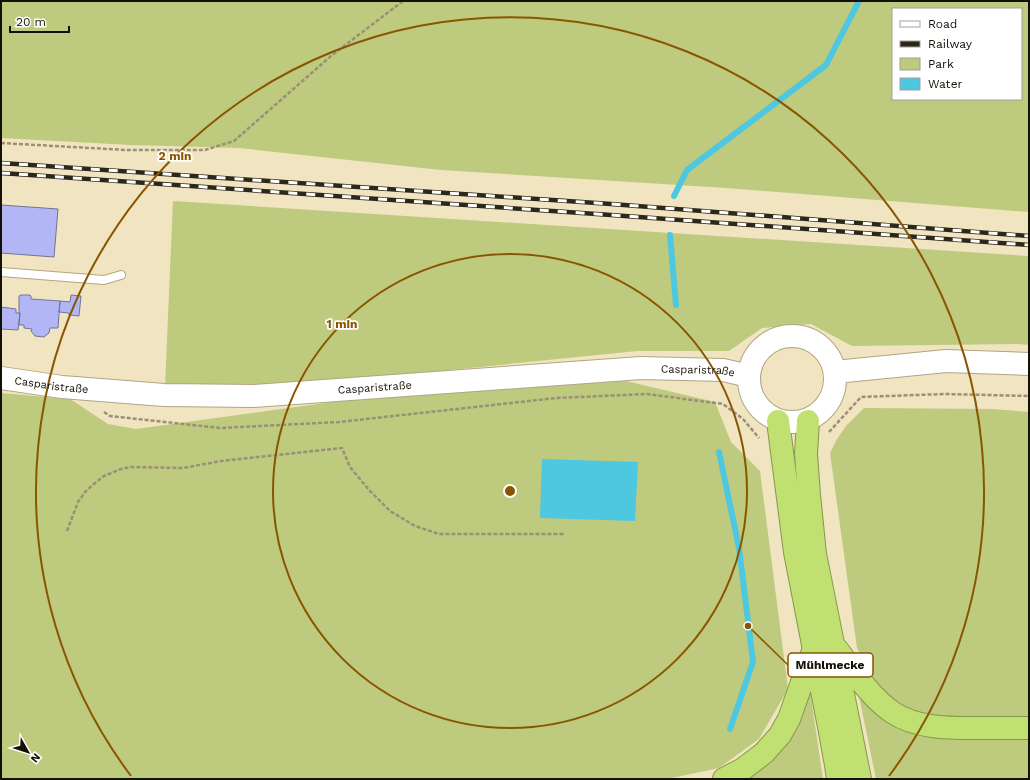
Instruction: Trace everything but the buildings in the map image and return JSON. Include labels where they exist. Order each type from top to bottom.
[{"type":"highway","points":[[778,420],[795,552],[860,779]]},
{"type":"highway","points":[[808,420],[807,461],[809,495],[823,647],[838,779]]},
{"type":"highway","points":[[823,647],[880,702],[892,712],[909,720],[922,724],[959,728],[1029,728]]},
{"type":"highway","points":[[724,779],[743,769],[764,753],[780,736],[790,719],[823,647]]},
{"type":"main road","points":[[797,335],[814,341],[828,356],[836,372],[834,393],[829,403],[820,413],[808,420],[794,423],[778,420],[766,414],[756,403],[749,391],[750,365],[755,356],[763,347],[777,339],[797,335]]},
{"type":"main road","points":[[836,372],[946,362],[1029,364]]},
{"type":"main road","name":"Casparistraße","points":[[1,378],[62,387],[164,395],[252,396],[641,368],[723,370],[749,376]]},
{"type":"lane","points":[[1,272],[104,280],[121,275]]},
{"type":"path","points":[[1,143],[127,150],[205,150],[234,141],[331,56],[403,1]]},
{"type":"path","points":[[98,409],[110,416],[220,428],[339,422],[556,398],[647,394],[723,404],[743,419],[759,437],[770,454],[782,455]]},
{"type":"path","points":[[828,433],[860,397],[945,394],[1029,396]]},
{"type":"path","points":[[67,531],[78,502],[86,491],[104,476],[121,469],[131,467],[183,468],[221,461],[342,448],[350,467],[369,490],[390,511],[415,526],[439,534],[564,534]]},
{"type":"green space","points":[[1,1],[1029,1],[1029,212],[726,188],[441,170],[239,148],[130,145],[1,138]]},
{"type":"green space","points":[[173,201],[1029,256],[1029,345],[852,346],[811,324],[762,328],[729,351],[637,351],[247,389],[165,387]]},
{"type":"green space","points":[[626,381],[715,402],[731,442],[760,471],[788,689],[759,739],[719,768],[667,779],[1,779],[1,393],[70,399],[108,424],[136,429],[354,399]]},
{"type":"green space","points":[[864,408],[992,409],[1029,412],[1029,717],[939,716],[906,710],[877,688],[857,648],[830,453],[846,426]]},
{"type":"green space","points":[[810,691],[823,779],[742,779]]},
{"type":"green space","points":[[859,696],[885,721],[922,735],[1029,737],[1029,779],[876,779]]},
{"type":"water","points":[[542,459],[638,462],[635,521],[540,518]]},
{"type":"waterway","points":[[674,196],[687,170],[826,65],[859,1]]},
{"type":"waterway","points":[[670,235],[676,305]]},
{"type":"waterway","points":[[719,452],[739,548],[753,662],[730,729]]},
{"type":"railway","points":[[1,163],[611,204],[1029,236]]},
{"type":"railway","points":[[1,173],[1029,245]]},
{"type":"place","name":"Mühlmecke","points":[[748,626]]}]
